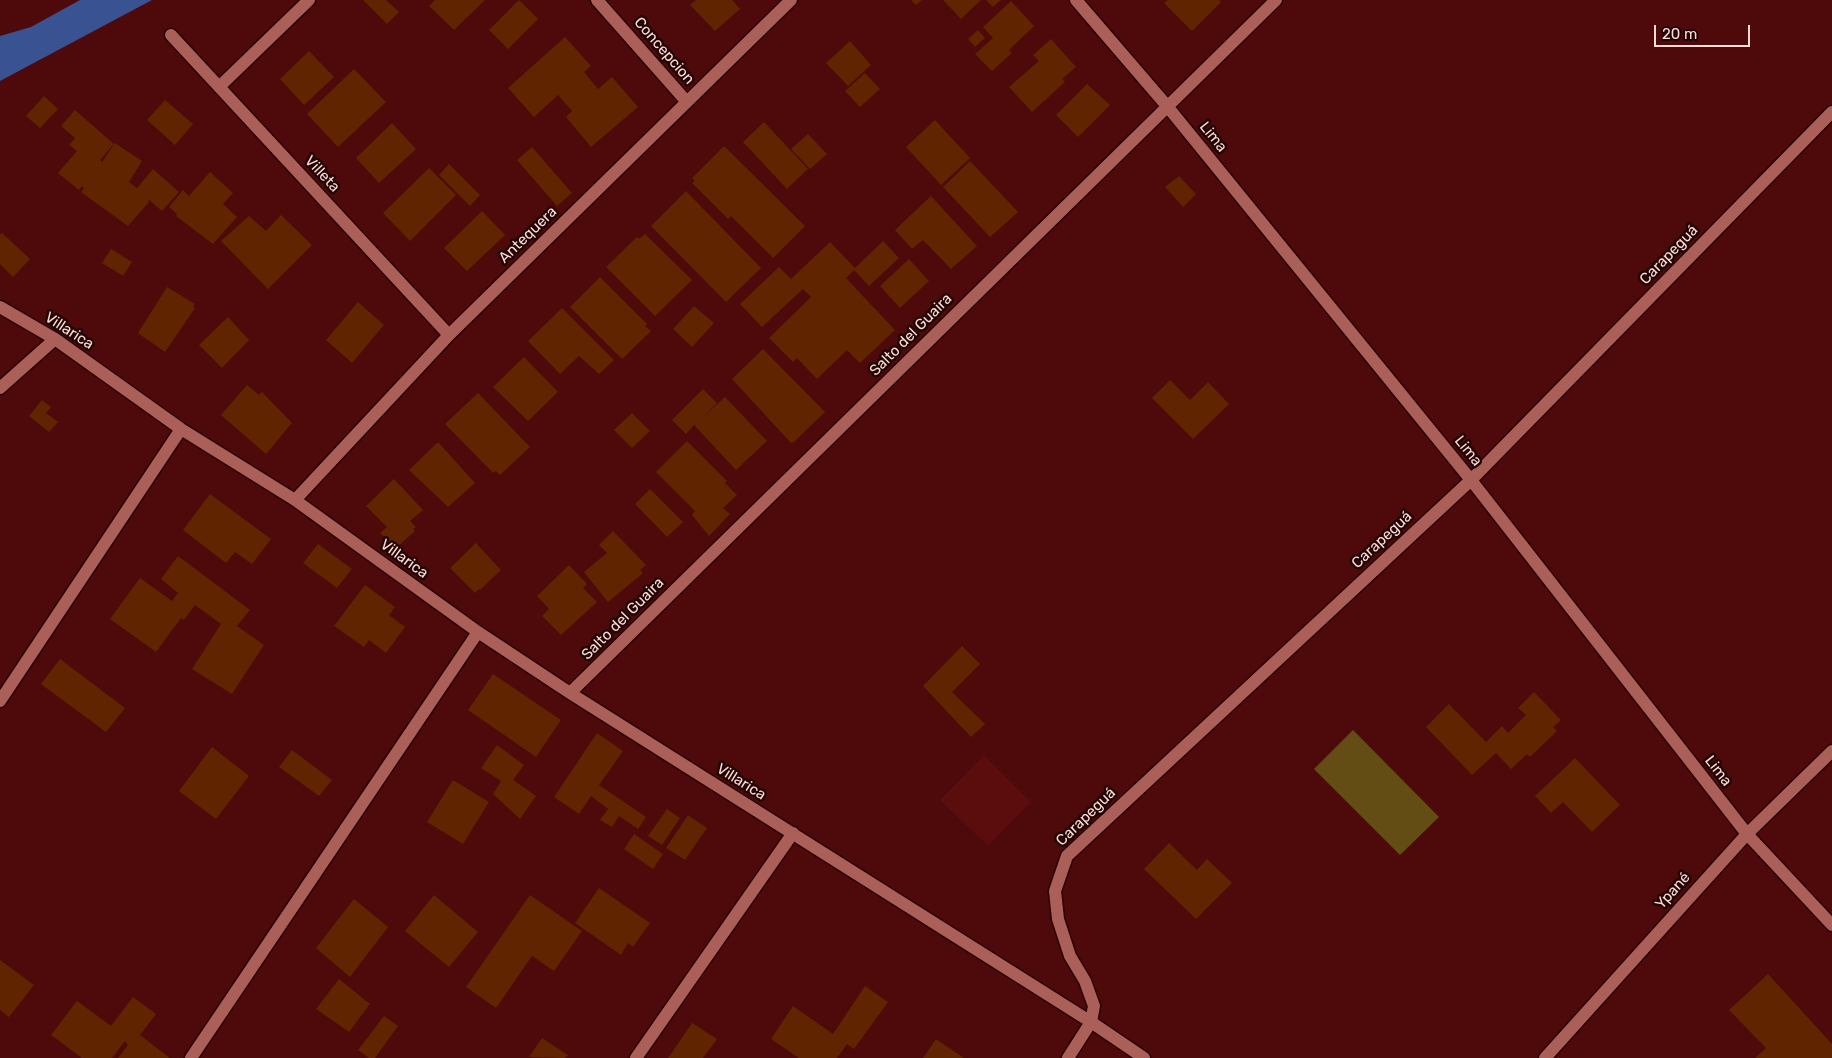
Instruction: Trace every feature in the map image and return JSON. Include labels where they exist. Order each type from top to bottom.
[{"type":"street","points":[[219,87],[309,0]]},
{"type":"street","name":"Concepcion","points":[[597,0],[687,102]]},
{"type":"street","name":"Antequera","points":[[295,500],[449,335],[791,0]]},
{"type":"street","name":"Lima","points":[[1076,0],[1167,106],[1471,480],[1747,834],[1832,925]]},
{"type":"street","name":"Salto del Guaira","points":[[570,693],[1276,0]]},
{"type":"street","name":"Villeta","points":[[171,35],[449,335]]},
{"type":"street","name":"Carapeguá","points":[[1091,1022],[1094,1006],[1085,981],[1070,956],[1058,919],[1055,891],[1067,856],[1471,480],[1832,112]]},
{"type":"street","name":"Villarica","points":[[0,307],[55,339],[181,429],[295,500],[478,632],[570,693],[1091,1022],[1144,1058]]},
{"type":"street","points":[[0,388],[55,339]]},
{"type":"street","points":[[0,701],[181,429]]},
{"type":"street","points":[[191,1058],[478,632]]},
{"type":"street","name":"Ypané","points":[[1545,1058],[1747,834],[1832,751]]},
{"type":"street","points":[[636,1058],[793,833]]},
{"type":"street","points":[[1068,1058],[1091,1022]]},
{"type":"shaded area","points":[[1353,730],[1439,817],[1400,855],[1314,769]]},
{"type":"shaded area","points":[[984,755],[1031,802],[988,846],[940,800]]},
{"type":"water","points":[[80,0],[152,0],[0,81],[0,36],[31,27]]},
{"type":"building","points":[[363,0],[386,0],[399,12],[387,24]]},
{"type":"building","points":[[435,0],[485,0],[454,30],[429,6]]},
{"type":"building","points":[[519,0],[538,19],[508,49],[489,30]]},
{"type":"building","points":[[696,0],[732,0],[740,9],[715,31],[690,5]]},
{"type":"building","points":[[911,0],[922,0],[916,5]]},
{"type":"building","points":[[943,0],[981,0],[961,19]]},
{"type":"building","points":[[986,0],[1001,0],[993,7]]},
{"type":"building","points":[[1168,0],[1219,0],[1221,2],[1192,31],[1164,3]]},
{"type":"building","points":[[1011,1],[1034,26],[1009,50],[1012,53],[992,71],[975,54],[993,38],[983,27]]},
{"type":"building","points":[[978,30],[985,38],[975,47],[968,39]]},
{"type":"building","points":[[565,37],[591,66],[584,72],[598,89],[612,77],[638,107],[591,147],[566,117],[572,111],[558,95],[534,117],[508,88]]},
{"type":"building","points":[[1051,39],[1076,67],[1062,79],[1065,82],[1032,112],[1009,87],[1039,61],[1033,55]]},
{"type":"building","points":[[850,41],[871,65],[848,86],[826,63]]},
{"type":"building","points":[[309,51],[334,77],[304,105],[280,79]]},
{"type":"building","points":[[354,69],[386,102],[338,147],[307,114]]},
{"type":"building","points":[[865,73],[880,89],[860,107],[845,91]]},
{"type":"building","points":[[1087,84],[1110,105],[1078,137],[1056,115]]},
{"type":"building","points":[[44,96],[58,109],[40,128],[26,116]]},
{"type":"building","points":[[165,100],[193,124],[175,145],[147,120]]},
{"type":"building","points":[[75,110],[114,144],[100,160],[102,162],[115,143],[142,161],[129,182],[137,188],[153,169],[179,192],[162,211],[148,199],[149,202],[128,226],[81,192],[84,188],[82,186],[79,190],[58,173],[77,151],[69,145],[75,138],[61,126]]},
{"type":"building","points":[[935,120],[970,158],[941,185],[906,147]]},
{"type":"building","points":[[764,122],[808,169],[787,189],[743,142]]},
{"type":"building","points":[[392,123],[416,149],[379,183],[356,158]]},
{"type":"building","points":[[808,134],[827,154],[810,169],[791,149]]},
{"type":"building","points":[[724,146],[805,226],[773,258],[731,216],[728,219],[692,183],[695,181],[692,178]]},
{"type":"building","points":[[532,147],[572,193],[557,206],[517,160]]},
{"type":"building","points":[[970,161],[1018,212],[990,237],[943,187]]},
{"type":"building","points":[[449,164],[480,195],[470,206],[439,175]]},
{"type":"building","points":[[429,168],[456,195],[410,241],[383,213]]},
{"type":"building","points":[[210,172],[233,193],[223,204],[237,217],[213,244],[176,216],[177,214],[169,207],[183,190],[189,196]]},
{"type":"building","points":[[1179,176],[1196,194],[1183,207],[1165,187]]},
{"type":"building","points":[[686,191],[761,268],[726,302],[651,226]]},
{"type":"building","points":[[931,196],[977,246],[951,269],[923,240],[912,249],[895,230]]},
{"type":"building","points":[[482,211],[505,235],[467,271],[444,248]]},
{"type":"building","points":[[281,215],[312,245],[268,289],[221,241],[249,216],[266,231]]},
{"type":"building","points":[[2,233],[30,259],[13,277],[0,264],[0,235]]},
{"type":"building","points":[[645,234],[692,280],[655,316],[606,267],[637,237],[639,239]]},
{"type":"building","points":[[883,241],[899,258],[869,286],[854,270],[846,278],[895,330],[860,363],[847,350],[817,379],[797,358],[793,362],[769,338],[811,297],[803,289],[762,327],[740,304],[779,267],[791,279],[830,242],[855,268]]},
{"type":"building","points":[[111,249],[132,262],[123,276],[102,263]]},
{"type":"building","points":[[909,259],[929,281],[900,308],[880,286]]},
{"type":"building","points":[[600,277],[647,324],[645,326],[651,331],[622,359],[570,307]]},
{"type":"building","points":[[167,287],[195,304],[193,307],[195,308],[165,352],[138,333]]},
{"type":"building","points":[[358,302],[384,325],[352,363],[326,340]]},
{"type":"building","points":[[694,306],[714,323],[692,347],[673,329]]},
{"type":"building","points":[[562,308],[614,360],[599,374],[579,356],[560,374],[528,341]]},
{"type":"building","points":[[228,317],[249,340],[222,368],[199,345]]},
{"type":"building","points":[[763,349],[825,412],[791,443],[732,379]]},
{"type":"building","points":[[524,357],[558,392],[528,421],[493,387]]},
{"type":"building","points":[[1170,380],[1190,400],[1208,382],[1229,404],[1193,439],[1152,398]]},
{"type":"building","points":[[247,385],[259,395],[262,392],[292,423],[266,454],[221,415]]},
{"type":"building","points":[[703,389],[717,403],[702,418],[725,397],[767,441],[736,470],[695,424],[686,434],[672,420]]},
{"type":"building","points":[[478,393],[530,447],[500,475],[496,471],[493,473],[445,424]]},
{"type":"building","points":[[42,400],[51,407],[46,413],[58,422],[49,432],[29,416]]},
{"type":"building","points":[[632,413],[650,431],[632,448],[614,430]]},
{"type":"building","points":[[687,441],[727,481],[725,483],[737,495],[723,508],[730,514],[709,536],[692,515],[695,511],[656,472]]},
{"type":"building","points":[[437,443],[475,483],[448,507],[409,470]]},
{"type":"building","points":[[394,479],[423,510],[410,521],[416,527],[413,529],[415,531],[396,548],[380,533],[387,527],[366,506]]},
{"type":"building","points":[[650,489],[683,522],[667,537],[635,504]]},
{"type":"building","points":[[210,494],[271,539],[252,564],[235,552],[226,563],[183,530]]},
{"type":"building","points":[[613,531],[646,565],[640,570],[643,573],[608,602],[584,572],[607,553],[599,545]]},
{"type":"building","points":[[476,543],[501,570],[475,593],[450,568]]},
{"type":"building","points":[[318,544],[352,569],[337,588],[303,563]]},
{"type":"building","points":[[178,556],[250,610],[237,626],[264,645],[232,694],[192,669],[221,624],[195,605],[184,620],[181,618],[156,652],[110,619],[140,578],[172,601],[178,593],[183,597],[161,579]]},
{"type":"building","points":[[569,565],[587,584],[583,588],[597,602],[561,635],[542,616],[549,609],[537,596]]},
{"type":"building","points":[[365,585],[395,607],[389,615],[405,627],[386,653],[369,640],[364,647],[334,626]]},
{"type":"building","points":[[962,646],[980,664],[952,692],[985,724],[971,737],[923,686]]},
{"type":"building","points":[[60,659],[125,708],[106,732],[41,684]]},
{"type":"building","points":[[493,674],[561,720],[536,757],[468,710]]},
{"type":"building","points":[[1534,692],[1561,720],[1553,727],[1557,731],[1530,757],[1527,754],[1511,769],[1496,753],[1472,775],[1426,727],[1449,704],[1486,742],[1502,726],[1508,733],[1526,715],[1518,708]]},
{"type":"building","points":[[597,733],[623,751],[599,785],[646,817],[638,829],[619,816],[612,827],[600,820],[608,809],[591,796],[579,814],[554,797]]},
{"type":"building","points":[[497,745],[524,765],[513,780],[536,796],[520,819],[493,794],[501,781],[481,768]]},
{"type":"building","points":[[212,747],[249,776],[216,819],[179,791]]},
{"type":"building","points":[[292,750],[332,780],[319,796],[279,767]]},
{"type":"building","points":[[1575,758],[1620,805],[1592,832],[1563,802],[1551,813],[1535,796]]},
{"type":"building","points":[[453,780],[489,802],[463,844],[427,822]]},
{"type":"building","points":[[667,809],[680,818],[662,845],[648,836]]},
{"type":"building","points":[[688,815],[707,828],[685,860],[666,848]]},
{"type":"building","points":[[634,834],[663,854],[653,869],[624,849]]},
{"type":"building","points":[[1169,843],[1197,870],[1207,859],[1232,883],[1196,919],[1144,869]]},
{"type":"building","points":[[599,888],[650,923],[633,947],[628,943],[621,955],[575,923]]},
{"type":"building","points":[[434,895],[478,932],[449,967],[405,931]]},
{"type":"building","points":[[530,895],[582,931],[554,971],[532,956],[496,1008],[466,987]]},
{"type":"building","points":[[354,899],[388,927],[350,977],[316,948]]},
{"type":"building","points":[[0,960],[34,985],[9,1017],[0,1010]]},
{"type":"building","points":[[1768,974],[1832,1044],[1832,1058],[1755,1058],[1766,1048],[1729,1010]]},
{"type":"building","points":[[339,979],[370,1004],[349,1032],[316,1009]]},
{"type":"building","points":[[865,986],[888,1002],[854,1049],[847,1044],[837,1058],[799,1058],[771,1039],[793,1006],[833,1034]]},
{"type":"building","points":[[133,997],[156,1014],[140,1035],[170,1058],[118,1058],[128,1045],[125,1041],[112,1058],[82,1058],[51,1035],[77,1001],[111,1026]]},
{"type":"building","points":[[384,1016],[398,1026],[375,1058],[369,1058],[358,1050]]},
{"type":"building","points":[[692,1023],[717,1039],[703,1058],[668,1058]]},
{"type":"building","points":[[542,1038],[568,1055],[565,1058],[529,1057]]},
{"type":"building","points":[[936,1039],[964,1058],[923,1058]]}]
